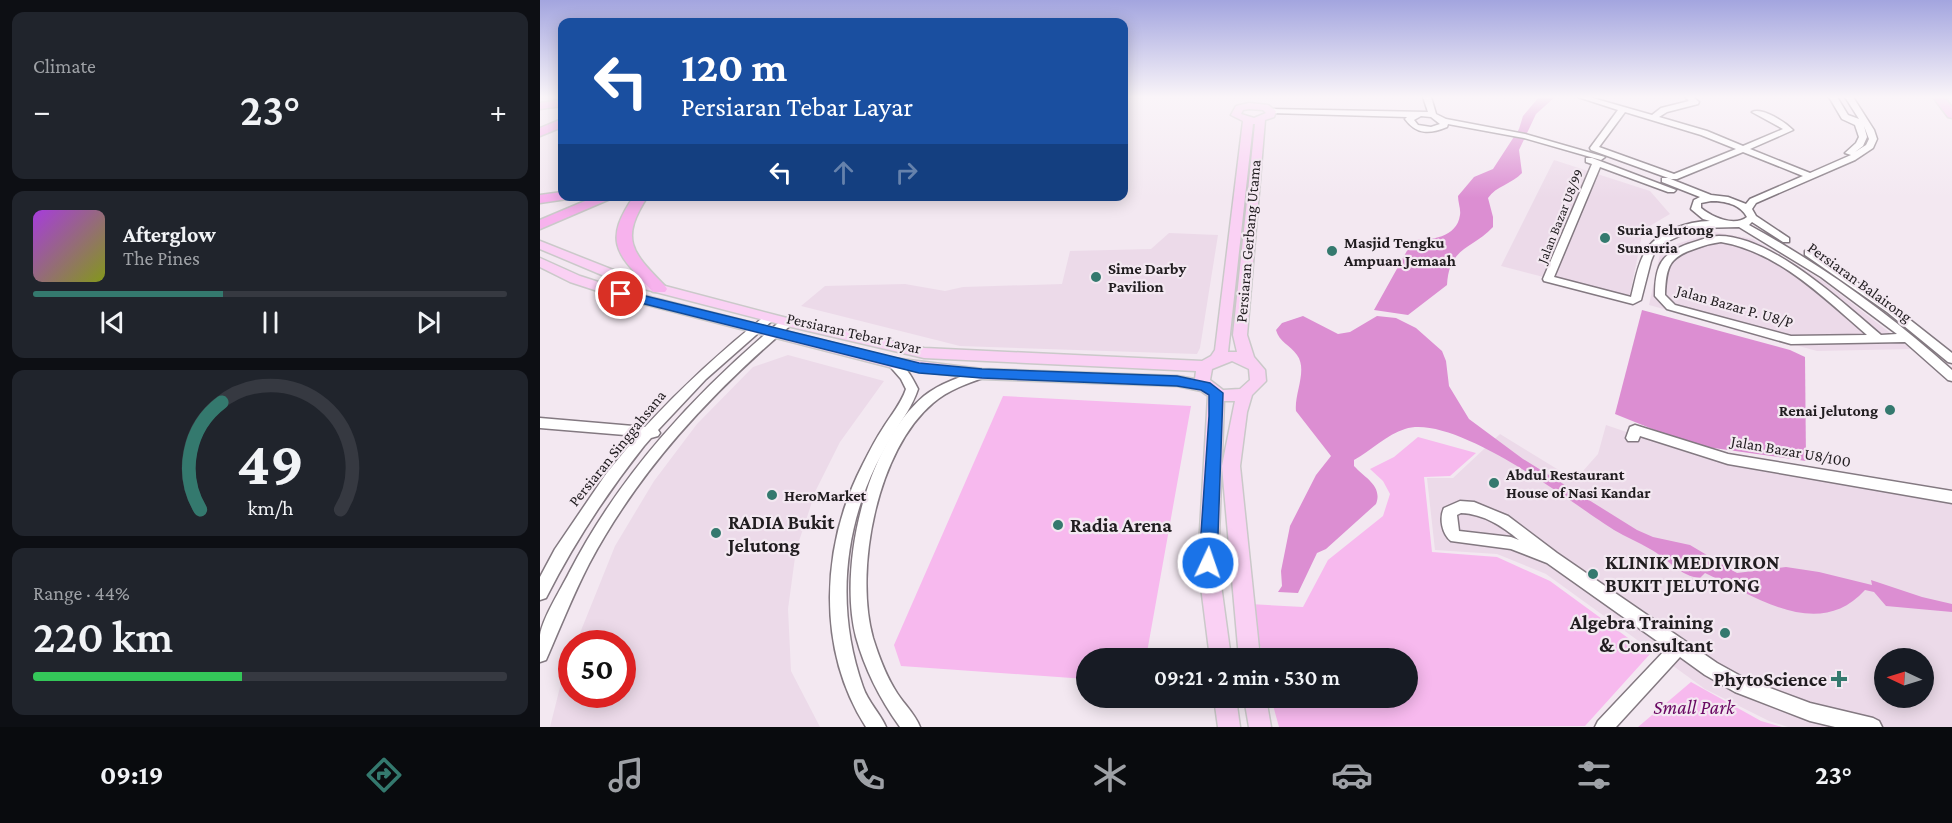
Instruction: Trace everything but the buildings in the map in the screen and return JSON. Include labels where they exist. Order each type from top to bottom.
[{"type":"highway","points":[[540,199],[558,197]]},
{"type":"highway","points":[[540,225],[598,201]]},
{"type":"highway","points":[[638,201],[626,219],[622,231],[623,245],[632,262],[659,289]]},
{"type":"main road","name":"Persiaran Gerbang Utama","points":[[1219,648],[1208,563],[1210,390],[1202,380],[1211,363],[1222,350],[1260,131]]},
{"type":"main road","name":"Persiaran Gerbang Utama","points":[[1249,648],[1231,466],[1239,412],[1245,393],[1254,387],[1259,375],[1253,364],[1247,360],[1240,335],[1261,131]]},
{"type":"main road","name":"Persiaran Tebar Layar","points":[[540,245],[626,280],[659,289],[769,318],[948,356],[1211,363]]},
{"type":"main road","name":"Persiaran Tebar Layar","points":[[540,262],[575,279],[621,294],[893,363],[982,374],[1177,381],[1210,390]]},
{"type":"main road","points":[[1211,363],[1232,356],[1247,360]]},
{"type":"main road","points":[[1210,390],[1233,396],[1245,393]]},
{"type":"main road","points":[[1226,708],[1229,727]]},
{"type":"main road","points":[[1257,708],[1260,727]]},
{"type":"street","points":[[1481,131],[1631,167],[1710,198],[1731,201],[1852,158],[1870,146],[1873,136],[1870,131]]},
{"type":"street","points":[[1607,131],[1594,148],[1678,177],[1787,131]]},
{"type":"street","points":[[1695,131],[1807,174]]},
{"type":"street","points":[[1658,244],[1701,224],[1736,224],[1749,213],[1753,201],[1856,148],[1863,137],[1862,131]]},
{"type":"street","name":"Persiaran Balairong","points":[[1550,146],[1595,167],[1697,205],[1714,221],[1736,224],[1833,278],[1909,338],[1952,377]]},
{"type":"street","name":"Jalan Bazar U8/99","points":[[1595,167],[1548,279],[1633,301],[1636,300],[1650,250],[1658,244]]},
{"type":"street","points":[[1691,227],[1696,222],[1697,205],[1710,198]]},
{"type":"street","name":"Persiaran Balairong","points":[[1731,201],[1864,290],[1952,359]]},
{"type":"street","points":[[1658,244],[1674,252],[1719,239],[1757,248],[1822,291],[1879,339]]},
{"type":"street","name":"Jalan Bazar P. U8/P","points":[[1674,252],[1665,261],[1660,292],[1663,300],[1671,308],[1791,340],[1909,338]]},
{"type":"street","name":"Persiaran Singgahsana","points":[[540,593],[580,524],[649,433],[680,399],[769,318]]},
{"type":"street","name":"Persiaran Singgahsana","points":[[540,654],[573,578],[599,529],[669,435],[711,390],[787,322]]},
{"type":"street","points":[[877,727],[856,693],[844,649],[837,621],[837,570],[850,513],[872,457],[909,399],[912,389],[906,377],[893,363]]},
{"type":"street","points":[[911,727],[879,681],[865,638],[858,597],[857,560],[864,520],[888,456],[917,410],[937,393],[982,374]]},
{"type":"street","points":[[540,423],[669,435]]},
{"type":"street","name":"Jalan Bazar U8/100","points":[[1633,438],[1635,430],[1728,459],[1952,497]]},
{"type":"street","points":[[1552,558],[1511,543],[1456,537],[1451,533],[1449,512],[1456,508],[1483,509],[1530,538],[1552,558],[1711,669],[1774,700],[1873,727]]},
{"type":"street","points":[[1604,727],[1679,647]]},
{"type":"shaded area","points":[[1518,131],[1528,131],[1519,150],[1522,173],[1488,198],[1493,227],[1457,256],[1452,263],[1447,285],[1408,315],[1374,310],[1413,240],[1435,238],[1454,229],[1460,215],[1458,196],[1474,177],[1493,169]]},
{"type":"shaded area","points":[[1554,160],[1650,191],[1670,214],[1643,230],[1629,299],[1501,266]]},
{"type":"shaded area","points":[[1714,232],[1753,239],[1823,281],[1911,349],[1817,351],[1649,305],[1661,249]]},
{"type":"shaded area","points":[[1169,233],[1218,235],[1200,348],[1197,354],[960,346],[801,306],[825,286],[905,284],[945,291],[963,287],[1062,284],[1070,251],[1151,249]]},
{"type":"shaded area","points":[[1642,310],[1790,350],[1805,357],[1806,461],[1692,445],[1615,414]]},
{"type":"shaded area","points":[[1303,316],[1338,334],[1350,332],[1377,316],[1396,318],[1416,328],[1442,351],[1446,361],[1449,386],[1469,419],[1523,459],[1637,530],[1653,537],[1690,545],[1737,573],[1786,567],[1819,572],[1872,585],[1871,580],[1922,597],[1952,604],[1952,612],[1886,606],[1874,592],[1865,590],[1847,605],[1827,613],[1807,614],[1786,610],[1744,593],[1705,573],[1700,578],[1687,574],[1646,546],[1614,530],[1512,463],[1453,434],[1427,428],[1398,431],[1354,460],[1354,466],[1375,487],[1378,498],[1376,504],[1326,549],[1317,553],[1298,593],[1278,592],[1282,586],[1281,571],[1290,526],[1316,475],[1331,456],[1296,411],[1301,375],[1300,361],[1276,330],[1282,323]]},
{"type":"shaded area","name":"RADIA Bukit Jelutong","points":[[788,355],[884,381],[840,442],[816,490],[796,550],[788,609],[791,671],[820,727],[550,727],[558,695],[558,708],[636,708],[636,630],[581,630],[615,546],[654,481],[697,424],[753,367]]},
{"type":"shaded area","points":[[1606,425],[1700,457],[1738,467],[1952,502],[1952,727],[1788,727],[1769,721],[1705,689],[1546,574],[1497,554],[1435,550],[1427,478],[1453,478],[1500,434],[1575,480],[1598,454]]},
{"type":"green space","name":"Radia Arena","points":[[1003,396],[1191,406],[1148,648],[1076,648],[1076,678],[901,666],[894,645]]},
{"type":"green space","points":[[1418,437],[1476,453],[1450,476],[1424,477],[1432,552],[1497,557],[1550,581],[1650,654],[1585,726],[1279,727],[1274,708],[1418,708],[1418,648],[1261,648],[1250,604],[1303,607],[1328,560],[1383,516],[1390,494],[1383,481],[1370,469],[1394,457]]},
{"type":"green space","name":"Small Park","points":[[1691,682],[1761,721],[1782,727],[1638,727]]},
{"type":"place","name":"Suria Jelutong Sunsuria","points":[[1605,238]]},
{"type":"place","name":"Masjid Tengku Ampuan Jemaah","points":[[1332,251]]},
{"type":"place","name":"Sime Darby Pavilion","points":[[1096,277]]},
{"type":"place","name":"Renai Jelutong","points":[[1890,410]]},
{"type":"place","name":"Abdul Restaurant House of Nasi Kandar","points":[[1494,483]]},
{"type":"place","name":"HeroMarket","points":[[772,495]]},
{"type":"place","name":"Radia Arena","points":[[1058,525]]},
{"type":"place","name":"RADIA Bukit Jelutong","points":[[716,533]]},
{"type":"place","name":"KLINIK MEDIVIRON BUKIT JELUTONG","points":[[1593,574]]},
{"type":"place","name":"Algebra Training & Consultant","points":[[1725,633]]},
{"type":"place","name":"PhytoScience","points":[[1839,679]]},
{"type":"route","points":[[621,294],[919,368],[982,374],[1177,381],[1205,386],[1216,393],[1208,563]]}]
